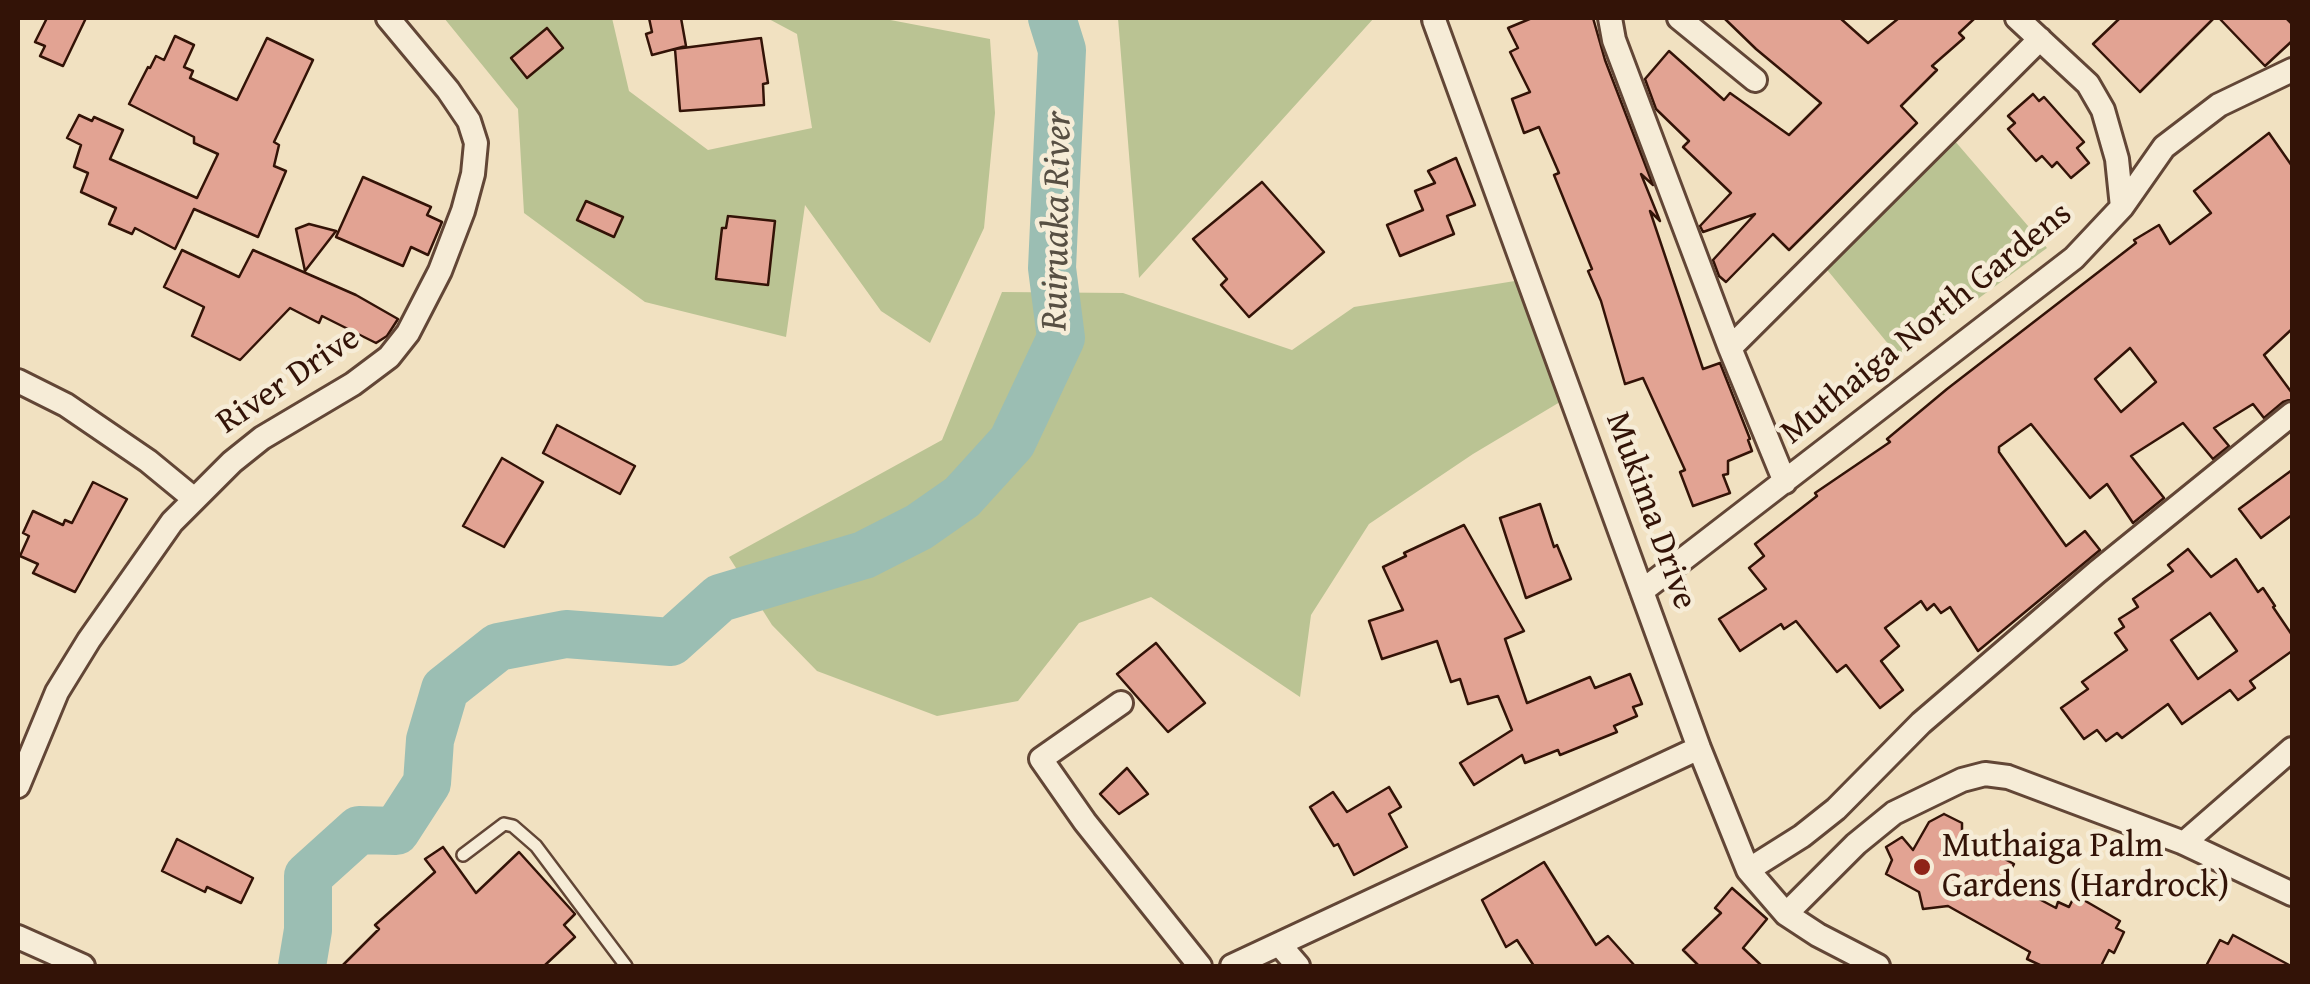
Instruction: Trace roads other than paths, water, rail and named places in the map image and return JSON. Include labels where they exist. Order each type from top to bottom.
[{"type":"street","name":"River Drive","points":[[18,786],[58,692],[172,522],[193,498],[262,438],[353,384],[388,357],[408,333],[440,271],[468,192],[476,143],[469,120],[448,90],[388,18]]},
{"type":"street","name":"Muthaiga North Gardens","points":[[1610,18],[1614,40],[1730,348],[1786,482]]},
{"type":"street","points":[[1679,18],[1755,80]]},
{"type":"street","points":[[2016,18],[2088,84],[2103,110],[2117,160],[2122,207]]},
{"type":"street","name":"Mukima Drive","points":[[1434,20],[1699,748],[1748,870],[1786,914],[1878,966]]},
{"type":"street","points":[[1730,348],[2040,40]]},
{"type":"street","name":"Muthaiga North Gardens","points":[[1642,591],[2074,258],[2122,207],[2164,147],[2219,105],[2292,70]]},
{"type":"street","points":[[18,380],[66,404],[193,498]]},
{"type":"street","points":[[1748,870],[1836,809],[1921,723],[2096,572],[2292,414]]},
{"type":"street","points":[[1120,703],[1041,759],[1084,822],[1200,966]]},
{"type":"street","points":[[1232,966],[1699,748]]},
{"type":"street","points":[[2184,842],[2292,750]]},
{"type":"street","points":[[1786,914],[1856,844],[1894,813],[1962,780],[1986,774],[2008,777],[2184,842],[2292,894]]},
{"type":"street","points":[[18,937],[84,966]]},
{"type":"street","points":[[1278,944],[1298,966]]},
{"type":"lane","points":[[464,855],[504,824],[513,826],[536,846],[626,966]]},
{"type":"waterway","name":"Ruiruaka River","points":[[302,966],[308,930],[308,876],[359,830],[396,831],[427,783],[430,740],[445,689],[498,647],[566,634],[671,642],[720,598],[864,555],[919,527],[962,497],[1012,442],[1061,338],[1052,268],[1062,50],[1052,18]]},
{"type":"place","name":"Muthaiga Palm Gardens (Hardrock)","points":[[1922,867]]}]
